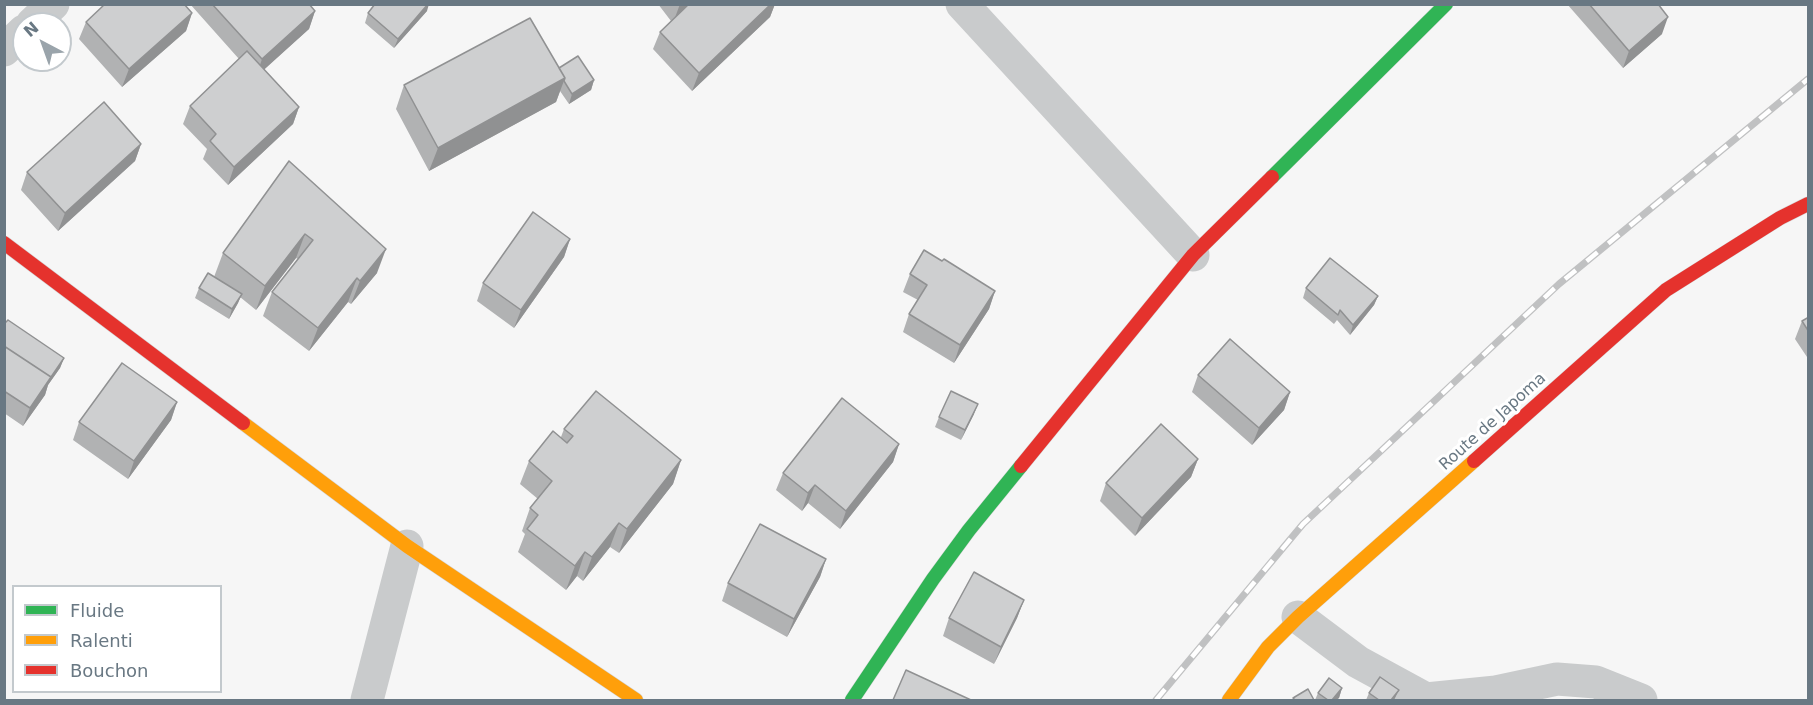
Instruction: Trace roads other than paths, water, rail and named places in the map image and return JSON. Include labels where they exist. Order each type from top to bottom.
[{"type":"street","points":[[962,4],[1193,255]]},
{"type":"street","points":[[852,700],[933,579],[969,530],[1193,255],[1446,4]]},
{"type":"street","name":"Route de Japoma","points":[[1229,700],[1268,647],[1298,617],[1666,290],[1780,218],[1809,204]]},
{"type":"street","points":[[4,243],[407,546],[636,700]]},
{"type":"street","points":[[367,700],[407,546]]},
{"type":"street","points":[[1298,617],[1358,662],[1426,699],[1496,692],[1557,679],[1596,682],[1641,700]]},
{"type":"railway","points":[[1156,700],[1303,524],[1559,284],[1808,79]]}]
